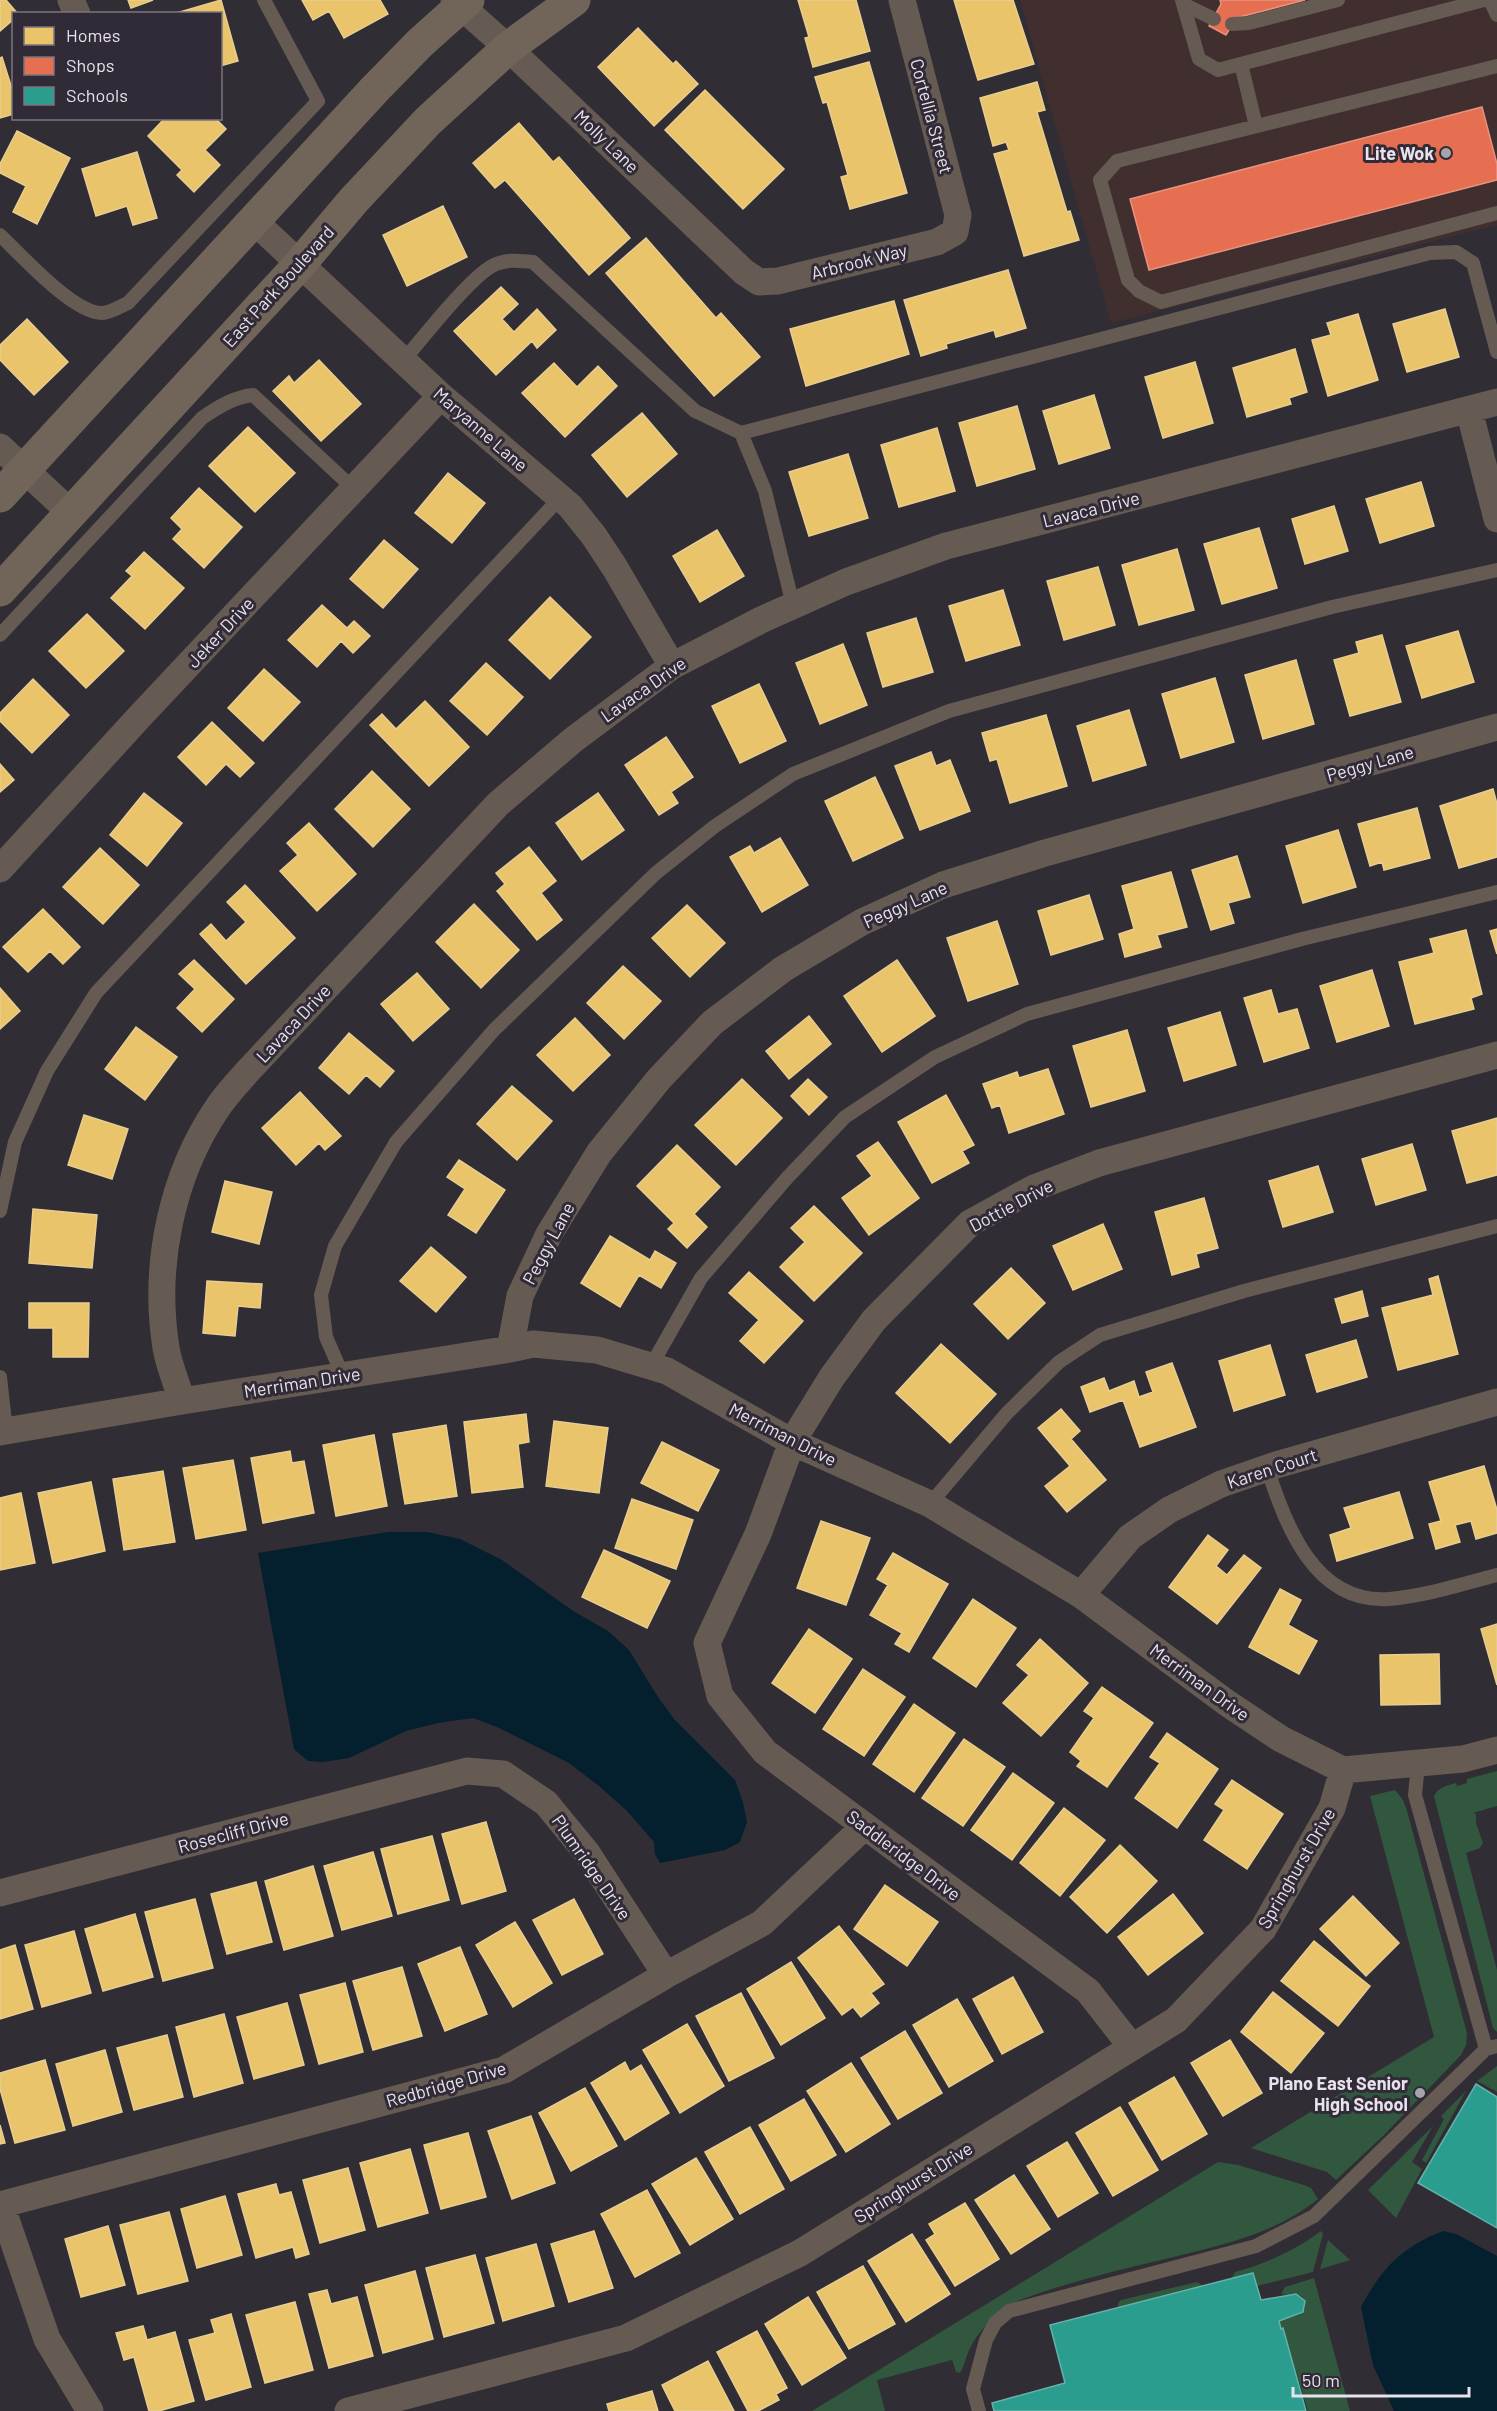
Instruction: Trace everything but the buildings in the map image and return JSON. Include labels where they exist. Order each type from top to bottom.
[{"type":"main road","name":"East Park Boulevard","points":[[0,590],[428,121],[508,48],[574,0]]},
{"type":"main road","points":[[0,496],[375,88],[461,2]]},
{"type":"street","name":"Cortellia Street","points":[[902,0],[958,215],[955,232]]},
{"type":"street","name":"Molly Lane","points":[[461,2],[744,272],[759,282]]},
{"type":"street","name":"Maryanne Lane","points":[[254,221],[441,396],[570,506],[600,544],[672,666]]},
{"type":"street","name":"Arbrook Way","points":[[759,282],[778,281],[937,242],[955,232]]},
{"type":"street","name":"Jeker Drive","points":[[0,869],[142,714],[441,396]]},
{"type":"street","name":"Lavaca Drive","points":[[182,1401],[166,1349],[162,1300],[165,1244],[173,1205],[192,1152],[218,1107],[247,1072],[498,804],[573,740],[672,666],[794,605],[846,582],[946,546],[1497,402]]},
{"type":"street","points":[[1468,410],[1497,519]]},
{"type":"street","points":[[0,447],[71,513]]},
{"type":"street","name":"Peggy Lane","points":[[510,1349],[520,1296],[549,1234],[599,1154],[659,1079],[712,1023],[783,969],[862,922],[943,885],[1045,853],[1497,727]]},
{"type":"street","name":"Dottie Drive","points":[[707,1643],[758,1534],[792,1442],[832,1377],[874,1320],[970,1223],[1034,1188],[1099,1164],[1497,1055]]},
{"type":"street","name":"Merriman Drive","points":[[3,1432],[533,1344],[597,1350],[667,1371],[792,1442],[930,1504],[1081,1594],[1227,1703],[1281,1739],[1343,1770]]},
{"type":"street","name":"Karen Court","points":[[1081,1594],[1131,1537],[1169,1510],[1221,1484],[1267,1468],[1497,1401]]},
{"type":"street","name":"Saddleridge Drive","points":[[707,1643],[720,1696],[765,1752],[1088,1991],[1131,2046]]},
{"type":"street","points":[[1343,1770],[1463,1759],[1497,1750]]},
{"type":"street","name":"Springhurst Drive","points":[[348,2411],[626,2338],[800,2253],[1176,2020],[1263,1929],[1332,1808],[1343,1770]]},
{"type":"street","name":"Rosecliff Drive","points":[[0,1893],[467,1771]]},
{"type":"street","name":"Plumridge Drive","points":[[467,1771],[503,1774],[546,1803],[587,1854],[666,1975]]},
{"type":"street","name":"Redbridge Drive","points":[[1,2205],[504,2070],[666,1975],[762,1923],[865,1826]]},
{"type":"street","points":[[1,2205],[47,2340],[90,2411]]},
{"type":"lane","points":[[0,235],[47,281],[82,308],[103,314],[128,303],[318,101],[264,0]]},
{"type":"lane","points":[[1232,24],[1249,23],[1338,0]]},
{"type":"lane","points":[[1183,2],[1199,59],[1218,70],[1484,0]]},
{"type":"lane","points":[[1490,0],[1497,15]]},
{"type":"lane","points":[[1183,2],[1214,19]]},
{"type":"lane","points":[[1241,64],[1256,126]]},
{"type":"lane","points":[[1497,66],[1117,161],[1100,180],[1128,280],[1139,291],[1161,302],[1497,213]]},
{"type":"lane","points":[[403,361],[474,280],[493,265],[511,260],[532,262],[694,411],[741,433],[1430,253],[1456,252],[1473,263],[1497,352]]},
{"type":"lane","points":[[0,635],[202,418],[220,406],[243,396],[253,396],[354,489]]},
{"type":"lane","points":[[741,433],[765,491],[794,605]]},
{"type":"lane","points":[[0,1211],[15,1142],[42,1081],[96,993],[560,498]]},
{"type":"lane","points":[[344,1376],[326,1336],[321,1295],[334,1246],[396,1142],[494,1030],[656,873],[715,826],[793,774],[949,711],[1332,607],[1497,570]]},
{"type":"lane","points":[[651,1366],[701,1278],[787,1178],[845,1117],[935,1057],[1028,1014],[1302,939],[1497,892]]},
{"type":"lane","points":[[930,1504],[1007,1413],[1059,1362],[1101,1335],[1244,1291],[1497,1226]]},
{"type":"lane","points":[[0,1377],[3,1432]]},
{"type":"lane","points":[[1267,1468],[1280,1506],[1301,1551],[1320,1573],[1342,1590],[1365,1598],[1388,1599],[1440,1590],[1497,1575]]},
{"type":"lane","points":[[979,2411],[973,2389],[986,2340],[995,2323],[1009,2311],[1256,2246],[1284,2233],[1314,2216],[1492,2047],[1415,1795],[1419,1764]]},
{"type":"shaded area","points":[[1020,0],[1497,0],[1497,225],[1111,323]]},
{"type":"green space","points":[[1497,1771],[1497,1806],[1473,1813],[1476,1814],[1476,1823],[1483,1843],[1480,1848],[1466,1853],[1497,1970],[1497,2032],[1493,2028],[1434,1796],[1446,1786],[1456,1783],[1457,1786],[1467,1783],[1467,1779]]},
{"type":"green space","points":[[1395,1790],[1403,1800],[1407,1811],[1467,2033],[1466,2045],[1461,2055],[1384,2135],[1336,2180],[1327,2172],[1251,2148],[1434,2037],[1370,1796]]},
{"type":"green space","points":[[1497,2066],[1497,2092],[1477,2081]]},
{"type":"green space","points":[[1466,2091],[1426,2163],[1422,2160],[1444,2119],[1441,2116]]},
{"type":"green space","points":[[1433,2126],[1412,2162],[1422,2169],[1396,2218],[1368,2190]]},
{"type":"green space","points":[[1218,2162],[1238,2165],[1304,2185],[1311,2188],[1318,2199],[1282,2222],[1243,2238],[1054,2288],[1020,2300],[997,2315],[984,2328],[973,2342],[960,2373],[956,2372],[952,2360],[877,2380],[885,2411],[812,2411]]},
{"type":"green space","points":[[1321,2231],[1323,2234],[1313,2272],[1257,2286],[1253,2273],[1231,2279],[1235,2272],[1280,2256]]},
{"type":"green space","points":[[1328,2240],[1350,2260],[1320,2269]]},
{"type":"green space","points":[[1314,2278],[1350,2411],[1308,2411],[1283,2329],[1281,2329],[1279,2321],[1300,2314],[1305,2308],[1305,2301],[1301,2296],[1281,2294],[1285,2287]]},
{"type":"green space","points":[[1197,2282],[1204,2286],[1118,2307],[1121,2300]]},
{"type":"water","points":[[388,1532],[427,1532],[460,1539],[502,1560],[573,1611],[608,1631],[629,1650],[674,1719],[735,1780],[747,1822],[740,1842],[725,1850],[660,1863],[655,1854],[654,1842],[627,1811],[599,1786],[569,1763],[497,1727],[473,1718],[406,1731],[349,1758],[323,1762],[308,1761],[294,1749],[258,1553]]},
{"type":"water","points":[[1443,2231],[1456,2234],[1497,2256],[1497,2411],[1394,2411],[1373,2365],[1361,2307],[1377,2281],[1394,2260],[1416,2244]]},
{"type":"place","name":"Lite Wok","points":[[1446,153]]},
{"type":"place","name":"Plano East Senior High School","points":[[1420,2093]]}]
